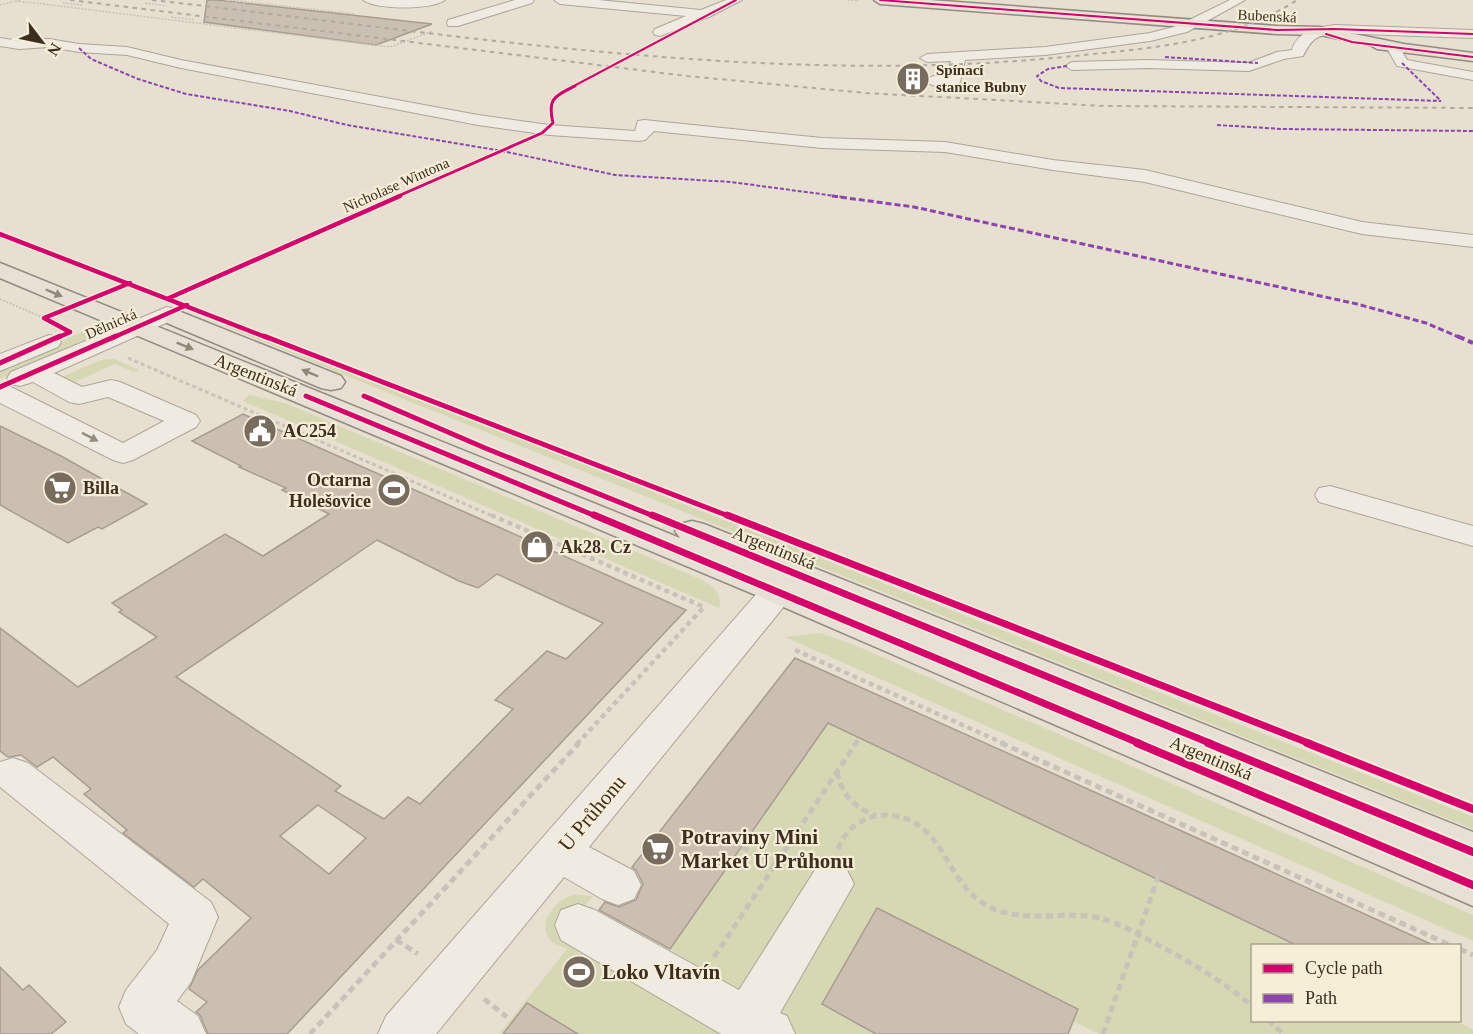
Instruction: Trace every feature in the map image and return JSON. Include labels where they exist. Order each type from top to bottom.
[{"type":"main road","name":"Bubenská","points":[[880,0],[976,3],[1191,24],[1316,33]]},
{"type":"main road","points":[[1316,33],[1352,42],[1390,44]]},
{"type":"main road","points":[[1316,33],[1473,57]]},
{"type":"main road","name":"Argentinská","points":[[0,254],[157,308],[485,448],[811,579],[1473,852]]},
{"type":"main road","name":"Argentinská","points":[[0,270],[111,316],[157,308],[778,591],[1473,885]]},
{"type":"street","points":[[369,0],[408,4],[439,0]]},
{"type":"street","points":[[453,23],[528,0]]},
{"type":"street","points":[[560,0],[705,14]]},
{"type":"street","points":[[660,32],[688,17],[705,14],[736,0]]},
{"type":"street","points":[[927,58],[1109,44],[1159,35],[1191,24],[1239,0]]},
{"type":"street","points":[[1067,66],[1148,64],[1249,67],[1299,53],[1301,42],[1316,33]]},
{"type":"street","points":[[1390,44],[1473,34]]},
{"type":"street","points":[[0,42],[19,45],[49,43],[79,48],[128,51],[181,64],[455,116],[549,130],[639,135],[646,130],[644,125],[822,143],[945,147],[1053,165],[1145,176],[1362,228],[1473,241]]},
{"type":"street","points":[[1390,44],[1410,44],[1473,52]]},
{"type":"street","points":[[1390,44],[1473,67]]},
{"type":"street","points":[[1390,44],[1402,63],[1473,76]]},
{"type":"street","points":[[933,81],[952,82],[959,63],[957,57]]},
{"type":"street","name":"Dělnická","points":[[0,387],[40,369],[157,308]]},
{"type":"street","name":"Dělnická","points":[[0,363],[111,316]]},
{"type":"street","points":[[40,369],[43,378],[80,396]]},
{"type":"street","points":[[0,392],[57,421],[123,454],[186,421],[111,388],[80,396],[57,421]]},
{"type":"street","points":[[1330,495],[1473,536]]},
{"type":"street","name":"U Průhonu","points":[[404,1034],[778,591]]},
{"type":"street","points":[[13,774],[195,917],[174,966],[144,1007],[180,1034]]},
{"type":"street","points":[[559,852],[618,885]]},
{"type":"street","points":[[578,925],[758,1028],[831,884]]},
{"type":"path","points":[[0,5],[20,0]]},
{"type":"path","points":[[230,0],[360,15]]},
{"type":"path","points":[[222,2],[244,4],[259,0]]},
{"type":"path","points":[[16,1],[390,48],[438,29]]},
{"type":"path","points":[[44,4],[48,3]]},
{"type":"path","points":[[63,3],[84,5]]},
{"type":"path","points":[[144,3],[166,6]]},
{"type":"path","points":[[235,15],[259,18]]},
{"type":"path","points":[[171,17],[195,20]]},
{"type":"path","points":[[344,25],[373,29]]},
{"type":"path","points":[[339,27],[363,30]]},
{"type":"path","points":[[321,35],[346,38]]},
{"type":"path","points":[[549,130],[553,123],[549,108],[551,101],[602,71]]},
{"type":"path","points":[[0,234],[157,308]]},
{"type":"path","points":[[0,299],[44,318]]},
{"type":"path","points":[[120,354],[704,607],[310,1034]]},
{"type":"path","points":[[795,650],[1450,944]]},
{"type":"path","points":[[692,990],[859,739]]},
{"type":"path","points":[[837,772],[839,785],[851,804],[877,816]]},
{"type":"path","points":[[831,884],[837,867],[837,852],[841,839],[850,828],[861,820],[877,816],[909,819],[924,827],[935,838],[955,878],[983,904],[1017,916],[1084,915],[1098,918],[1138,934],[1196,963],[1223,981],[1251,1005]]},
{"type":"path","points":[[742,847],[776,864]]},
{"type":"path","points":[[1102,1034],[1164,860]]},
{"type":"path","points":[[1270,1022],[1283,1034]]},
{"type":"green space","points":[[222,321],[1473,817],[1473,829],[391,394],[225,326]]},
{"type":"green space","points":[[97,328],[103,331],[0,379],[0,368],[84,331]]},
{"type":"green space","points":[[114,359],[139,370],[134,372],[115,364],[75,382],[84,387],[79,389],[58,379],[100,360]]},
{"type":"green space","points":[[249,395],[285,403],[700,579],[718,594],[719,608],[243,401]]},
{"type":"green space","points":[[820,633],[852,644],[1473,915],[1473,941],[785,637]]},
{"type":"green space","points":[[838,709],[862,719],[851,734],[1294,944],[1251,944],[1251,1022],[1458,1022],[1473,1030],[1473,1034],[1099,1034],[1073,1021],[1078,1008],[877,908],[822,1004],[876,1034],[499,1034],[568,948],[555,944],[548,937],[546,930],[549,915],[560,902],[567,898],[576,895],[593,896],[566,929],[665,956]]},
{"type":"building","points":[[207,0],[432,24],[376,45],[204,22]]},
{"type":"building","points":[[243,414],[686,610],[287,1034],[208,1034],[200,1015],[196,1012],[207,1002],[189,989],[198,970],[251,918],[203,879],[194,887],[123,833],[127,830],[84,794],[91,789],[53,757],[37,767],[21,755],[8,757],[0,751],[0,628],[78,687],[157,637],[119,612],[122,610],[112,603],[225,534],[263,556],[329,514],[282,490],[286,488],[239,467],[241,466],[192,441]],"holes":[[[377,540],[459,581],[478,588],[497,574],[603,623],[566,659],[547,651],[495,700],[513,709],[420,804],[408,797],[384,819],[335,791],[341,786],[176,677]],[[318,805],[366,838],[329,874],[280,836]]]},
{"type":"building","name":"Billa","points":[[0,426],[61,456],[147,504],[102,529],[98,527],[68,543],[0,505]]},
{"type":"building","points":[[795,658],[1431,944],[1294,944],[828,723],[670,949],[599,910],[605,902],[619,907],[636,900],[643,884],[632,867]]},
{"type":"building","points":[[877,908],[1078,1009],[1068,1034],[876,1034],[822,1004]]},
{"type":"building","points":[[0,967],[23,990],[29,985],[66,1022],[51,1034],[0,1034]]},
{"type":"building","points":[[527,1003],[578,1034],[503,1034]]},
{"type":"railway","points":[[70,0],[687,76],[866,93],[1106,106],[1473,108]]},
{"type":"railway","points":[[152,0],[612,53],[843,66],[958,64],[1074,56],[1161,46],[1217,35],[1245,26],[1297,0]]},
{"type":"marked path","points":[[79,48],[91,59],[138,79],[186,94],[290,111],[347,125],[502,151],[615,175],[731,182],[914,207],[1357,304],[1426,323],[1473,343]]},
{"type":"marked path","points":[[1165,57],[1258,63]]},
{"type":"marked path","points":[[1402,63],[1441,101]]},
{"type":"marked path","points":[[1067,66],[1048,69],[1037,76],[1041,81],[1059,88],[1441,101]]},
{"type":"marked path","points":[[1217,125],[1281,129],[1473,131]]},
{"type":"cycle path","name":"Nicholase Wintona","points":[[169,298],[542,133],[553,123],[550,105],[556,96],[736,0]]},
{"type":"cycle path","points":[[880,0],[1277,30],[1335,29],[1473,34]]},
{"type":"cycle path","points":[[1326,34],[1352,42],[1473,57]]},
{"type":"cycle path","points":[[0,234],[1011,625],[1473,809]]},
{"type":"cycle path","points":[[70,332],[44,318],[130,283]]},
{"type":"cycle path","points":[[0,387],[187,305]]},
{"type":"cycle path","points":[[0,363],[70,332]]},
{"type":"cycle path","points":[[306,396],[778,591],[1473,885]]},
{"type":"cycle path","points":[[364,396],[485,448],[811,579],[1473,852]]},
{"type":"place","name":"Spínací stanice Bubny","points":[[913,79]]},
{"type":"place","name":"AC254","points":[[260,431]]},
{"type":"place","name":"Billa","points":[[60,488]]},
{"type":"place","name":"Octarna Holešovice","points":[[394,490]]},
{"type":"place","name":"Ak28. Cz","points":[[537,547]]},
{"type":"place","name":"Potraviny Mini Market U Průhonu","points":[[658,849]]},
{"type":"place","name":"Loko Vltavín","points":[[579,972]]}]
